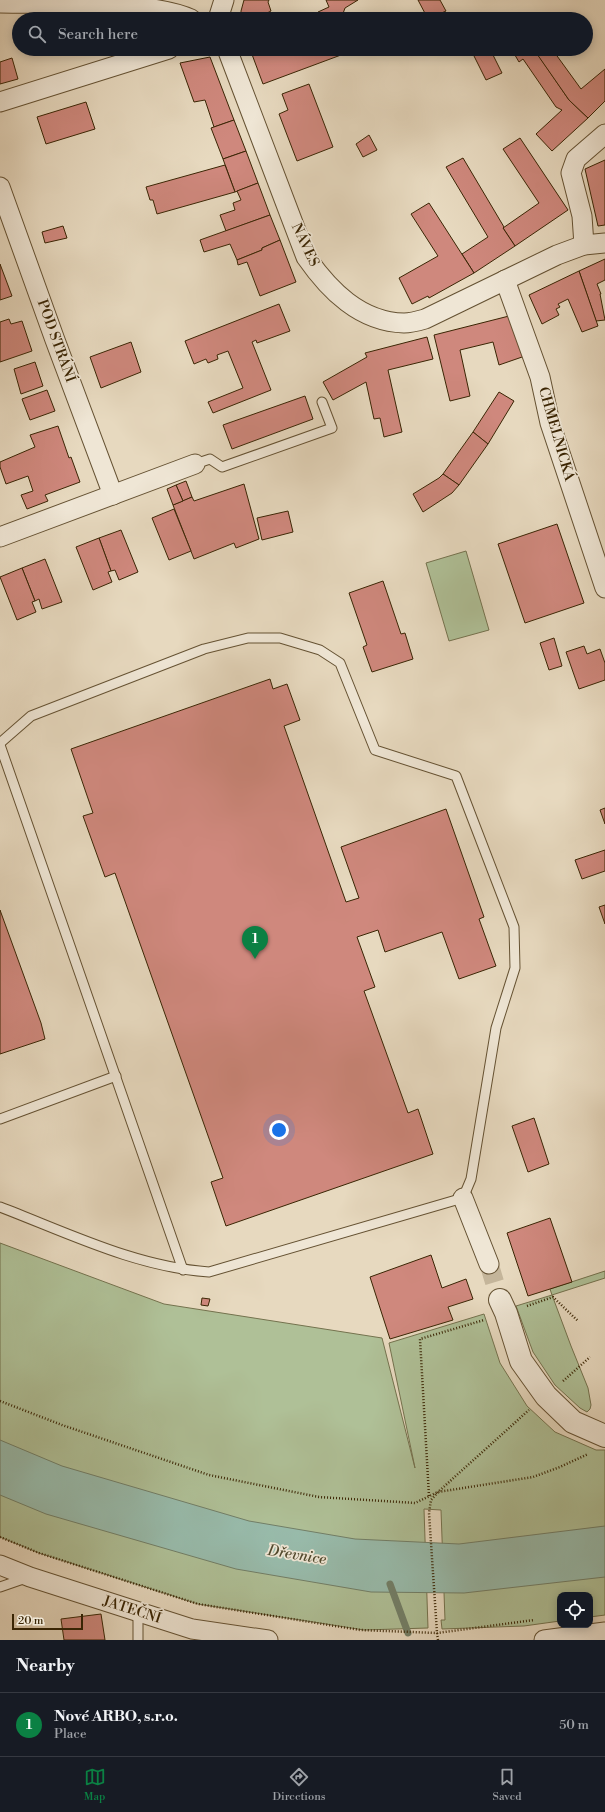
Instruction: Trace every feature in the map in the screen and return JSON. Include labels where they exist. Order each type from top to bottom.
[{"type":"street","points":[[220,12],[224,0]]},
{"type":"street","points":[[0,3],[107,2],[147,6],[174,12]]},
{"type":"street","points":[[0,102],[147,56]]},
{"type":"street","name":"NÁVES","points":[[230,56],[306,257],[322,279],[336,294],[353,307],[389,322],[405,323],[425,319],[557,255],[584,245],[605,243]]},
{"type":"street","points":[[584,245],[582,216],[571,173],[576,159],[605,134]]},
{"type":"street","name":"POD STRÁNÍ","points":[[0,186],[55,340],[113,495]]},
{"type":"street","name":"CHMELNICKÁ","points":[[505,280],[540,377],[550,423],[605,588]]},
{"type":"street","points":[[0,537],[195,464]]},
{"type":"street","points":[[463,1198],[489,1264]]},
{"type":"street","points":[[503,1307],[521,1361],[546,1396],[573,1422],[605,1436]]},
{"type":"street","name":"JATEČNÍ","points":[[0,1565],[30,1577],[192,1629],[268,1640]]},
{"type":"street","points":[[544,1640],[605,1632]]},
{"type":"lane","points":[[195,464],[210,459],[222,467],[332,428],[322,402]]},
{"type":"lane","points":[[0,1207],[127,1256],[183,1270],[209,1272],[463,1198],[471,1180],[496,1028],[515,968],[514,927],[456,776],[375,750],[340,663],[320,650],[280,638],[248,638],[204,649],[31,716],[0,744],[183,1270]]},
{"type":"lane","points":[[0,1119],[116,1076]]},
{"type":"lane","points":[[0,1587],[30,1577]]},
{"type":"lane","points":[[138,1612],[138,1640]]},
{"type":"path","points":[[431,1500],[429,1496],[420,1339],[503,1307],[553,1297],[578,1321]]},
{"type":"path","points":[[438,1640],[429,1513],[431,1500],[438,1492],[590,1357]]},
{"type":"path","points":[[0,1401],[62,1425],[209,1475],[319,1497],[415,1503],[438,1492],[533,1477],[560,1467],[590,1453]]},
{"type":"path","points":[[0,1537],[38,1553],[198,1604],[360,1630],[437,1633],[537,1620]]},
{"type":"shaded area","points":[[466,551],[489,630],[449,641],[426,563]]},
{"type":"shaded area","points":[[0,1243],[164,1304],[382,1338],[415,1468],[389,1343],[484,1314],[500,1363],[527,1406],[555,1432],[596,1450],[605,1450],[605,1615],[593,1617],[593,1592],[557,1592],[557,1621],[524,1626],[442,1629],[441,1620],[445,1620],[441,1510],[424,1509],[428,1628],[364,1630],[198,1604],[39,1553],[0,1537]]},
{"type":"shaded area","points":[[605,1271],[605,1278],[552,1295],[550,1289]]},
{"type":"shaded area","points":[[552,1295],[588,1388],[591,1405],[587,1412],[580,1408],[555,1385],[533,1352],[516,1306]]},
{"type":"water","name":"Dřevnice","points":[[0,1440],[62,1466],[249,1521],[355,1539],[459,1544],[605,1526],[605,1577],[464,1593],[371,1592],[236,1569],[46,1514],[0,1495]]},
{"type":"building","points":[[244,0],[269,0],[268,2],[271,11],[269,12],[241,11]]},
{"type":"building","points":[[326,0],[358,0],[345,8],[344,12],[318,12],[329,7]]},
{"type":"building","points":[[418,0],[440,0],[446,11],[444,12],[424,12]]},
{"type":"building","points":[[253,56],[338,56],[263,84]]},
{"type":"building","points":[[474,56],[494,56],[502,73],[486,80]]},
{"type":"building","points":[[516,56],[539,56],[569,100],[588,118],[552,151],[536,134],[562,110],[556,107],[523,59],[519,62]]},
{"type":"building","points":[[538,56],[557,56],[581,89],[605,69],[605,101],[588,118],[569,100]]},
{"type":"building","points":[[210,57],[234,120],[214,127],[205,100],[194,102],[180,63]]},
{"type":"building","points":[[12,58],[18,79],[0,84],[0,62]]},
{"type":"building","points":[[309,84],[333,147],[297,161],[279,114],[288,110],[282,94]]},
{"type":"building","points":[[86,102],[95,129],[46,144],[37,117]]},
{"type":"building","points":[[234,120],[246,151],[223,159],[211,128]]},
{"type":"building","points":[[369,135],[377,150],[363,157],[356,144]]},
{"type":"building","points":[[520,138],[568,210],[515,246],[503,228],[539,203],[503,149]]},
{"type":"building","points":[[246,151],[258,183],[235,192],[223,159]]},
{"type":"building","points":[[463,158],[515,246],[474,273],[462,254],[488,237],[446,167]]},
{"type":"building","points":[[605,160],[605,225],[598,226],[585,169]]},
{"type":"building","points":[[225,165],[235,192],[157,214],[153,200],[150,200],[146,187]]},
{"type":"building","points":[[258,183],[270,215],[226,231],[220,215],[235,210],[233,203],[241,200],[237,191]]},
{"type":"building","points":[[429,203],[474,273],[429,298],[428,296],[412,304],[399,278],[438,256],[411,214]]},
{"type":"building","points":[[270,215],[280,240],[262,248],[262,250],[237,260],[230,244],[204,252],[200,240]]},
{"type":"building","points":[[63,226],[67,238],[45,243],[42,232]]},
{"type":"building","points":[[280,240],[296,282],[260,296],[247,262],[238,265],[237,260],[262,250],[262,248]]},
{"type":"building","points":[[605,259],[605,280],[597,284],[601,294],[605,320],[596,321],[579,271]]},
{"type":"building","points":[[0,264],[12,296],[0,300]]},
{"type":"building","points":[[579,271],[598,326],[582,332],[568,299],[558,304],[560,307],[556,309],[559,315],[542,324],[529,295]]},
{"type":"building","points":[[279,304],[290,331],[257,343],[256,340],[252,342],[271,390],[213,413],[208,402],[243,388],[228,351],[217,355],[218,359],[208,363],[206,359],[194,364],[185,341]]},
{"type":"building","points":[[513,315],[525,356],[499,365],[493,342],[460,350],[470,396],[450,401],[434,335]]},
{"type":"building","points":[[9,319],[11,324],[22,321],[32,351],[0,362],[0,322]]},
{"type":"building","points":[[427,337],[433,359],[388,370],[402,432],[384,437],[380,418],[374,419],[366,382],[333,400],[323,382],[367,357],[365,353]]},
{"type":"building","points":[[131,342],[141,372],[101,388],[90,357]]},
{"type":"building","points":[[35,362],[43,386],[21,394],[14,369]]},
{"type":"building","points":[[47,390],[55,411],[30,420],[22,399]]},
{"type":"building","points":[[499,392],[514,401],[488,444],[473,432]]},
{"type":"building","points":[[305,396],[313,419],[232,449],[223,425]]},
{"type":"building","points":[[58,426],[69,458],[71,457],[80,482],[45,495],[48,501],[27,509],[21,495],[33,491],[28,476],[6,484],[0,467],[0,462],[35,447],[30,435]]},
{"type":"building","points":[[473,432],[488,444],[459,485],[443,474]]},
{"type":"building","points":[[443,474],[459,485],[452,493],[423,512],[413,494]]},
{"type":"building","points":[[186,481],[192,497],[183,501],[176,485]]},
{"type":"building","points":[[244,484],[259,539],[236,548],[234,543],[194,559],[173,505],[192,497],[194,501]]},
{"type":"building","points":[[176,485],[183,501],[173,505],[167,489]]},
{"type":"building","points":[[174,509],[191,551],[169,560],[152,518]]},
{"type":"building","points":[[288,511],[293,532],[262,540],[257,518]]},
{"type":"building","points":[[557,524],[584,603],[525,623],[498,544]]},
{"type":"building","points":[[121,530],[138,572],[119,580],[115,570],[111,571],[99,538]]},
{"type":"building","points":[[99,538],[111,571],[108,572],[112,582],[93,590],[76,547]]},
{"type":"building","points":[[45,559],[62,602],[42,609],[39,599],[35,601],[22,568]]},
{"type":"building","points":[[22,568],[35,601],[32,602],[36,612],[17,620],[0,577]]},
{"type":"building","points":[[383,581],[401,634],[405,633],[413,659],[372,672],[363,647],[367,645],[349,593]]},
{"type":"building","points":[[554,638],[562,666],[549,670],[540,643]]},
{"type":"building","points":[[584,646],[587,654],[600,649],[605,663],[605,680],[579,689],[566,652]]},
{"type":"building","points":[[270,679],[273,689],[287,684],[300,720],[284,726],[346,902],[359,898],[341,847],[446,809],[484,917],[479,919],[496,966],[459,979],[442,932],[385,952],[378,930],[357,937],[375,987],[364,991],[408,1113],[418,1109],[433,1154],[226,1226],[211,1182],[223,1178],[115,873],[105,877],[83,816],[93,813],[71,749]]},
{"type":"building","points":[[605,808],[605,824],[600,810]]},
{"type":"building","points":[[605,850],[605,871],[582,879],[575,860]]},
{"type":"building","points":[[605,905],[605,924],[599,907]]},
{"type":"building","points":[[0,910],[41,1023],[45,1039],[0,1054]]},
{"type":"building","points":[[534,1118],[549,1164],[528,1172],[512,1126]]},
{"type":"building","points":[[550,1218],[572,1282],[528,1296],[507,1233]]},
{"type":"building","points":[[431,1255],[442,1288],[466,1279],[473,1299],[448,1307],[453,1320],[390,1339],[370,1277]]},
{"type":"building","points":[[202,1298],[210,1299],[208,1306],[201,1305]]},
{"type":"building","points":[[101,1614],[105,1640],[64,1640],[61,1619]]},
{"type":"waterway","points":[[390,1584],[408,1633]]},
{"type":"tunnel","points":[[489,1264],[500,1300]]},
{"type":"place","name":"Nové ARBO, s.r.o.","points":[[255,959]]}]
